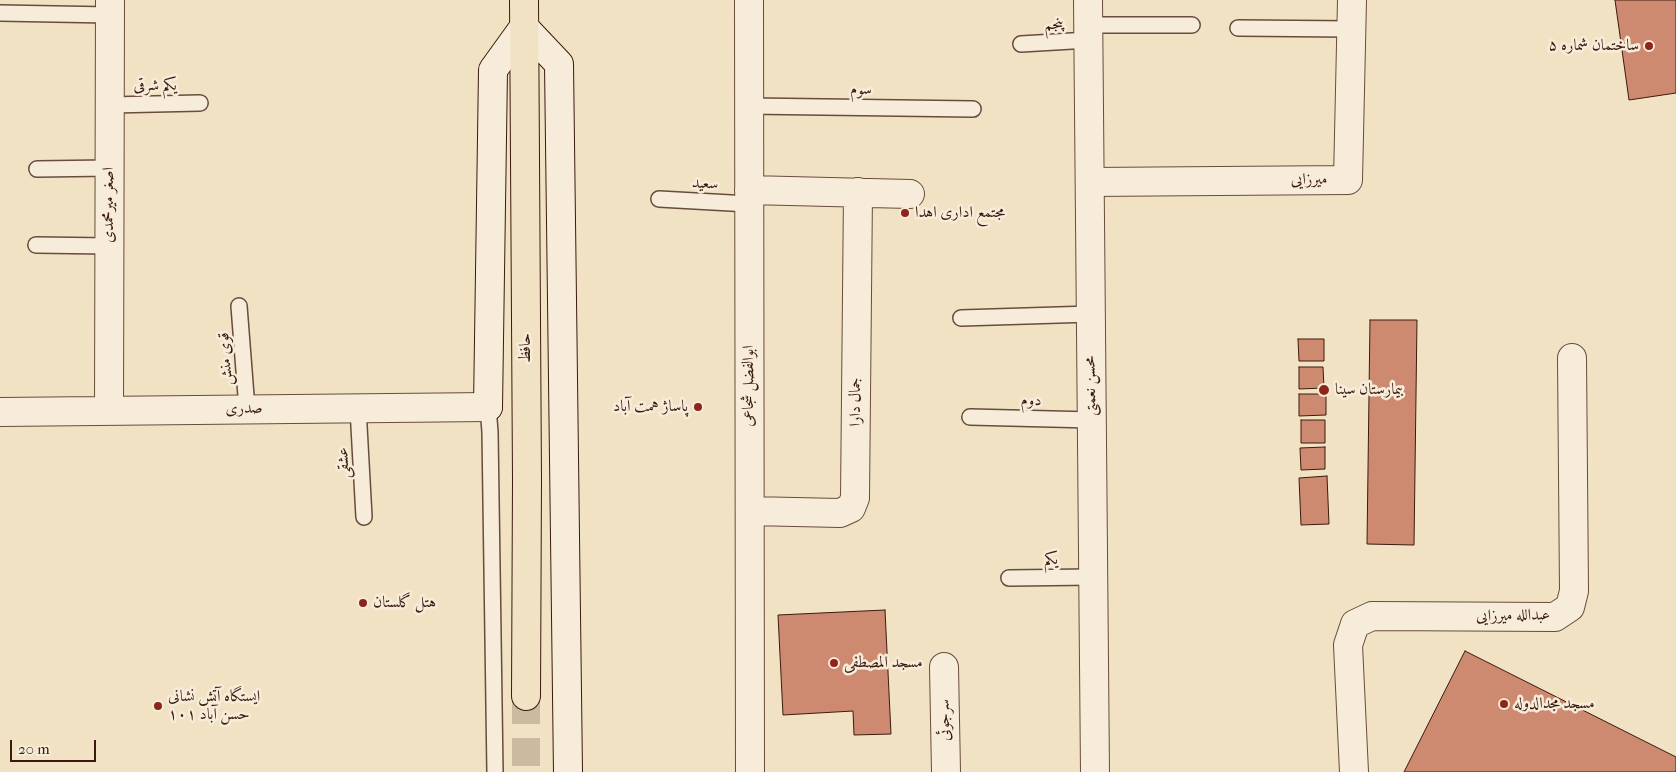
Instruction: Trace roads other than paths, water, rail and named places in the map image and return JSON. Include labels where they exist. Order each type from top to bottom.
[{"type":"main road","name":"حافظ","points":[[524,0],[527,469],[526,696]]},
{"type":"street","name":"ابوالفضل شجاعی","points":[[749,0],[750,772]]},
{"type":"street","name":"میرزایی","points":[[1090,182],[1348,180],[1352,0]]},
{"type":"street","name":"اصغر میرمحمدی","points":[[109,410],[110,7]]},
{"type":"street","name":"محسن نعمتی","points":[[1088,22],[1095,772]]},
{"type":"street","points":[[488,407],[493,70],[524,27],[559,64],[568,772]]},
{"type":"street","points":[[749,196],[858,192],[910,194]]},
{"type":"street","name":"جمال دارا","points":[[750,511],[840,513],[851,508],[855,498],[858,192]]},
{"type":"street","name":"عبدالله میرزایی","points":[[1354,772],[1348,645],[1355,624],[1372,616],[1555,617],[1570,607],[1574,591],[1572,358]]},
{"type":"street","name":"صدری","points":[[0,412],[488,407]]},
{"type":"street","name":"سرجوئی","points":[[944,667],[946,772]]},
{"type":"lane","points":[[0,14],[110,7]]},
{"type":"lane","name":"پنجم","points":[[1021,44],[1088,22],[1192,25]]},
{"type":"lane","points":[[1238,28],[1351,29]]},
{"type":"lane","name":"یکم شرقی","points":[[110,105],[200,103]]},
{"type":"lane","name":"سوم","points":[[749,106],[973,109]]},
{"type":"lane","points":[[36,169],[109,168]]},
{"type":"lane","name":"سعید","points":[[659,199],[749,196]]},
{"type":"lane","points":[[36,245],[109,246]]},
{"type":"lane","name":"قوی منش","points":[[239,306],[247,409]]},
{"type":"lane","points":[[961,318],[1091,314]]},
{"type":"lane","points":[[488,407],[490,432],[495,772]]},
{"type":"lane","name":"عشقی","points":[[358,408],[364,517]]},
{"type":"lane","name":"دوم","points":[[970,417],[1092,420]]},
{"type":"lane","name":"یکم","points":[[1009,578],[1093,577]]},
{"type":"tunnel","points":[[526,696],[526,772]]},
{"type":"place","name":"ساختمان شماره ۵","points":[[1649,46]]},
{"type":"place","name":"مجتمع اداری اهدا","points":[[905,213]]},
{"type":"place","name":"بیمارستان سینا","points":[[1324,390]]},
{"type":"place","name":"پاساژ همت آباد","points":[[698,407]]},
{"type":"place","name":"هتل گلستان","points":[[363,603]]},
{"type":"place","name":"مسجد المصطفی","points":[[834,663]]},
{"type":"place","name":"مسجد مجدالدوله","points":[[1504,704]]},
{"type":"place","name":"ایستگاه آتش نشانی ۱۰۱ حسن آباد","points":[[158,706]]}]
